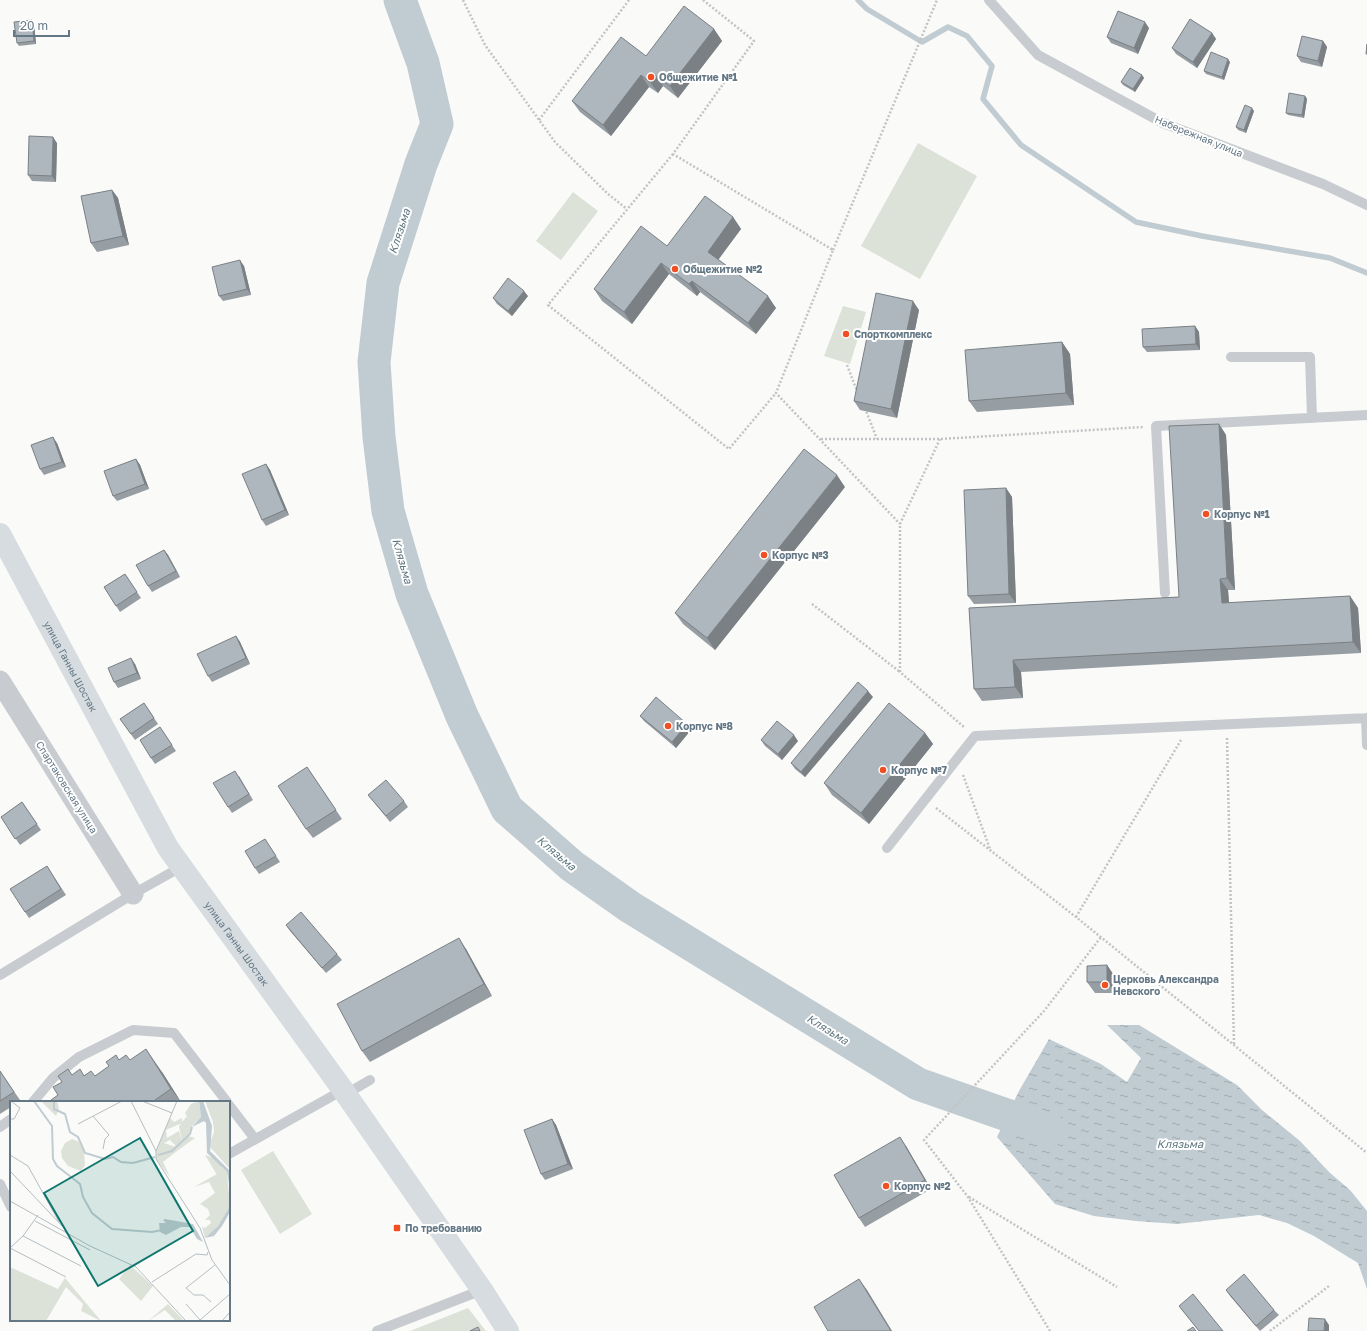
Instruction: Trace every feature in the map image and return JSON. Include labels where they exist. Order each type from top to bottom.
[{"type":"main road","name":"улица Ганны Шостак","points":[[0,534],[168,848],[344,1092],[482,1290],[508,1331]]},
{"type":"street","name":"Спартаковская улица","points":[[0,681],[133,894]]},
{"type":"lane","name":"Набережная улица","points":[[989,0],[1038,55],[1163,123],[1323,184],[1367,205]]},
{"type":"lane","points":[[1231,358],[1310,357],[1312,418]]},
{"type":"lane","points":[[1165,593],[1156,426],[1367,414]]},
{"type":"lane","points":[[887,848],[975,736],[1366,718],[1367,745]]},
{"type":"lane","points":[[0,975],[133,894],[182,867]]},
{"type":"lane","points":[[35,1101],[53,1078],[79,1057],[133,1030],[174,1033],[226,1101]]},
{"type":"lane","points":[[230,1153],[344,1092],[370,1080]]},
{"type":"lane","points":[[230,1105],[255,1139]]},
{"type":"lane","points":[[0,1127],[10,1120]]},
{"type":"lane","points":[[0,1184],[10,1205]]},
{"type":"lane","points":[[377,1331],[482,1290]]},
{"type":"path","points":[[463,0],[484,45],[555,142],[608,194],[627,209]]},
{"type":"path","points":[[539,120],[629,0]]},
{"type":"path","points":[[702,0],[754,41],[673,154],[548,305],[729,449],[776,393],[833,250],[937,0]]},
{"type":"path","points":[[673,154],[833,250]]},
{"type":"path","points":[[847,365],[859,394]]},
{"type":"path","points":[[776,393],[900,524]]},
{"type":"path","points":[[862,402],[877,439]]},
{"type":"path","points":[[820,439],[940,439],[1156,426]]},
{"type":"path","points":[[900,672],[900,524],[940,439]]},
{"type":"path","points":[[812,604],[900,672],[946,713],[975,736]]},
{"type":"path","points":[[1226,724],[1234,1046]]},
{"type":"path","points":[[1076,917],[1189,726]]},
{"type":"path","points":[[957,760],[990,850]]},
{"type":"path","points":[[926,800],[1101,937],[1367,1153]]},
{"type":"path","points":[[1050,1331],[968,1197],[924,1140],[1044,1011],[1101,937]]},
{"type":"path","points":[[968,1197],[1117,1288]]},
{"type":"path","points":[[1270,1331],[1329,1286]]},
{"type":"shaded area","points":[[918,143],[977,176],[920,279],[861,246]]},
{"type":"shaded area","points":[[573,192],[598,211],[561,260],[536,241]]},
{"type":"shaded area","name":"Спорткомплекс","points":[[843,306],[866,312],[850,364],[824,356]]},
{"type":"shaded area","points":[[273,1151],[312,1214],[280,1234],[241,1170]]},
{"type":"shaded area","points":[[468,1308],[486,1331],[410,1331]]},
{"type":"water","name":"Клязьма","points":[[1107,1025],[1139,1025],[1237,1085],[1262,1110],[1300,1141],[1329,1172],[1350,1190],[1367,1211],[1367,1289],[1358,1263],[1314,1236],[1287,1223],[1259,1215],[1177,1224],[1094,1216],[1055,1204],[997,1137],[1019,1091],[1049,1039],[1101,1064],[1127,1082],[1141,1058]]},
{"type":"building","name":"Общежитие №1","points":[[684,6],[714,29],[670,86],[655,75],[650,82],[641,75],[603,125],[572,101],[621,37],[646,56]]},
{"type":"building","points":[[1118,11],[1145,22],[1134,48],[1107,37]]},
{"type":"building","points":[[1190,19],[1212,33],[1193,62],[1172,48]]},
{"type":"building","points":[[32,20],[34,41],[17,43],[14,22]]},
{"type":"building","points":[[1302,36],[1323,41],[1318,61],[1297,56]]},
{"type":"building","points":[[1211,52],[1228,59],[1222,77],[1204,71]]},
{"type":"building","points":[[1130,68],[1142,75],[1133,89],[1121,82]]},
{"type":"building","points":[[1289,93],[1305,96],[1302,115],[1286,113]]},
{"type":"building","points":[[1245,105],[1252,108],[1244,130],[1236,127]]},
{"type":"building","points":[[29,136],[53,137],[52,176],[28,175]]},
{"type":"building","points":[[112,190],[123,236],[91,243],[81,196]]},
{"type":"building","name":"Общежитие №2","points":[[705,196],[733,217],[708,252],[768,296],[748,323],[692,281],[689,284],[661,263],[624,312],[594,289],[641,226],[667,246]]},
{"type":"building","points":[[240,260],[247,289],[219,296],[212,267]]},
{"type":"building","points":[[508,278],[524,291],[508,311],[493,298]]},
{"type":"building","points":[[876,293],[913,301],[891,409],[854,401]]},
{"type":"building","points":[[1195,326],[1196,344],[1143,347],[1142,329]]},
{"type":"building","points":[[1062,342],[1066,393],[969,401],[965,350]]},
{"type":"building","name":"Корпус №1","points":[[1219,424],[1227,578],[1220,579],[1222,603],[1350,596],[1353,642],[1013,660],[1015,687],[974,689],[969,608],[1179,597],[1169,426]]},
{"type":"building","points":[[53,437],[62,462],[40,469],[31,445]]},
{"type":"building","name":"Корпус №3","points":[[804,449],[837,475],[707,638],[675,613]]},
{"type":"building","points":[[136,459],[145,484],[113,496],[104,471]]},
{"type":"building","points":[[266,464],[285,510],[262,520],[242,474]]},
{"type":"building","points":[[1006,488],[1009,594],[968,596],[964,490]]},
{"type":"building","points":[[164,550],[176,571],[148,586],[136,565]]},
{"type":"building","points":[[125,574],[137,592],[116,606],[104,587]]},
{"type":"building","points":[[236,636],[246,658],[208,676],[197,654]]},
{"type":"building","points":[[131,658],[137,673],[114,682],[108,668]]},
{"type":"building","points":[[858,682],[868,691],[801,772],[791,763]]},
{"type":"building","name":"Корпус №8","points":[[656,697],[687,724],[672,742],[640,716]]},
{"type":"building","points":[[144,703],[154,718],[131,734],[120,719]]},
{"type":"building","name":"Корпус №7","points":[[889,703],[925,733],[861,813],[824,783]]},
{"type":"building","points":[[777,721],[794,735],[778,754],[761,740]]},
{"type":"building","points":[[160,727],[172,745],[151,758],[140,740]]},
{"type":"building","points":[[307,767],[336,810],[306,829],[278,786]]},
{"type":"building","points":[[235,771],[249,794],[228,807],[213,783]]},
{"type":"building","points":[[386,780],[404,801],[386,816],[368,795]]},
{"type":"building","points":[[22,802],[37,824],[15,839],[1,817]]},
{"type":"building","points":[[265,839],[276,856],[255,868],[245,851]]},
{"type":"building","points":[[47,866],[61,889],[25,912],[10,889]]},
{"type":"building","points":[[301,912],[337,954],[322,968],[286,925]]},
{"type":"building","points":[[459,938],[484,984],[362,1051],[337,1004]]},
{"type":"building","points":[[1107,965],[1107,982],[1087,982],[1087,966]]},
{"type":"building","points":[[146,1049],[171,1089],[155,1100],[156,1101],[51,1100],[58,1095],[53,1087],[62,1082],[58,1076],[68,1069],[72,1075],[80,1069],[84,1076],[91,1071],[95,1076],[109,1066],[106,1062],[116,1055],[119,1060],[126,1055],[130,1060]]},
{"type":"building","points":[[0,1071],[14,1092],[0,1101]]},
{"type":"building","points":[[552,1119],[568,1164],[541,1174],[524,1130]]},
{"type":"building","name":"Корпус №2","points":[[900,1137],[925,1180],[859,1218],[834,1175]]},
{"type":"building","points":[[1244,1274],[1274,1310],[1256,1326],[1226,1290]]},
{"type":"building","points":[[859,1279],[891,1331],[828,1331],[814,1307]]},
{"type":"building","points":[[1193,1294],[1223,1331],[1199,1331],[1179,1306]]},
{"type":"building","points":[[1309,1318],[1325,1319],[1324,1331],[1308,1331]]},
{"type":"building","points":[[478,1327],[480,1331],[470,1331]]},
{"type":"building","points":[[1193,1327],[1196,1331],[1187,1331]]},
{"type":"waterway","name":"Клязьма","points":[[400,0],[423,63],[437,124],[421,164],[383,283],[374,362],[379,437],[388,511],[412,594],[462,716],[507,809],[572,866],[630,907],[918,1084],[1050,1130]]},
{"type":"waterway","points":[[858,0],[867,9],[922,42],[948,27],[967,36],[992,66],[983,99],[1021,145],[1136,222],[1202,236],[1330,258],[1367,273]]},
{"type":"place","name":"Общежитие №1","points":[[651,77]]},
{"type":"place","name":"Общежитие №2","points":[[675,269]]},
{"type":"place","name":"Спорткомплекс","points":[[846,334]]},
{"type":"place","name":"Корпус №1","points":[[1206,514]]},
{"type":"place","name":"Корпус №3","points":[[764,555]]},
{"type":"place","name":"Корпус №8","points":[[668,726]]},
{"type":"place","name":"Корпус №7","points":[[883,770]]},
{"type":"place","name":"Церковь Александра Невского","points":[[1105,985]]},
{"type":"place","name":"Корпус №2","points":[[886,1186]]},
{"type":"place","name":"По требованию","points":[[397,1228]]}]
